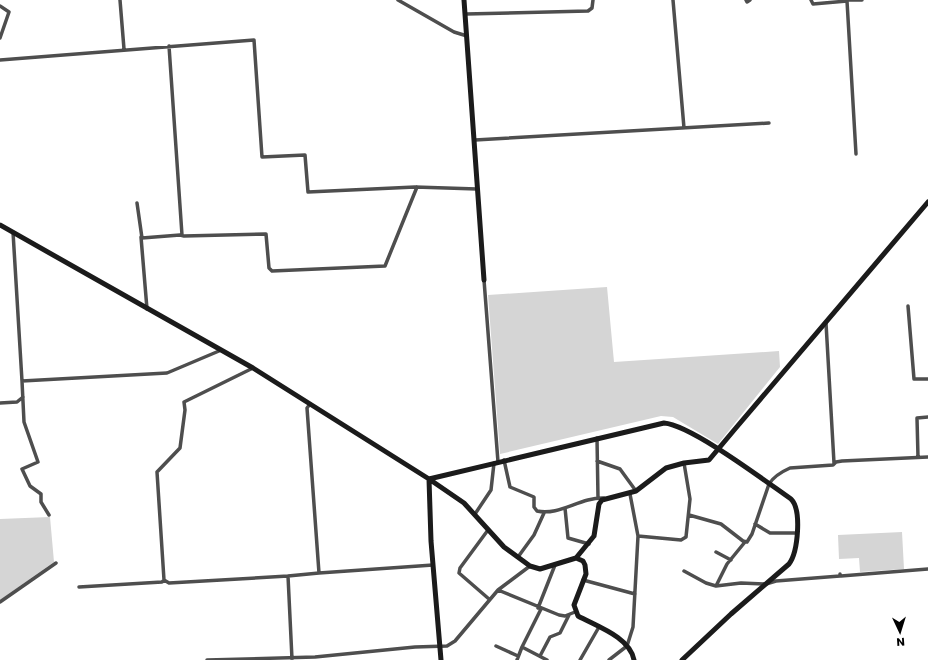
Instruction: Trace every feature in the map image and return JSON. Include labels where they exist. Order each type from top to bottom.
[{"type":"street","points":[[120,0],[124,49]]},
{"type":"street","points":[[398,0],[454,32],[467,36]]},
{"type":"street","points":[[464,0],[475,140],[496,462],[491,490],[474,514]]},
{"type":"street","points":[[466,14],[588,11],[592,8],[593,0]]},
{"type":"street","points":[[673,0],[684,128]]},
{"type":"street","points":[[746,0],[748,2],[750,0]]},
{"type":"street","points":[[811,0],[813,4],[847,0],[862,0]]},
{"type":"street","points":[[847,0],[856,154]]},
{"type":"street","points":[[0,6],[9,12],[0,38]]},
{"type":"street","points":[[0,60],[124,49],[254,40],[262,157],[305,155],[308,192],[417,187],[477,189]]},
{"type":"street","points":[[169,46],[182,235]]},
{"type":"street","points":[[475,140],[769,123]]},
{"type":"street","points":[[141,237],[266,234],[269,268],[272,271],[385,266],[417,187]]},
{"type":"street","points":[[137,202],[146,309]]},
{"type":"street","points":[[504,460],[511,488],[534,497],[535,510],[544,512],[565,508],[585,500],[630,494],[666,468],[684,463],[709,460],[928,202]]},
{"type":"street","points":[[0,225],[220,351],[253,368],[428,479],[464,503],[488,530],[530,566],[540,569],[576,558],[588,544],[596,530],[599,504],[605,498]]},
{"type":"street","points":[[13,232],[24,422],[38,462],[22,469],[30,486],[42,494],[41,502],[49,515]]},
{"type":"street","points":[[908,306],[914,379],[928,378]]},
{"type":"street","points":[[826,322],[834,463]]},
{"type":"street","points":[[22,381],[167,373],[220,351]]},
{"type":"street","points":[[164,580],[157,472],[180,448],[185,410],[184,402],[253,368]]},
{"type":"street","points":[[0,403],[17,402],[23,397]]},
{"type":"street","points":[[310,404],[308,408],[319,573]]},
{"type":"street","points":[[918,457],[916,418],[928,417]]},
{"type":"street","points":[[428,479],[660,423],[668,423],[680,427],[719,450],[794,501],[797,533],[796,547],[793,558],[789,564],[682,660]]},
{"type":"street","points":[[597,438],[598,498]]},
{"type":"street","points":[[716,586],[730,560],[745,542],[751,538],[769,484],[773,478],[790,468],[833,465],[834,463],[918,457],[928,458]]},
{"type":"street","points":[[598,461],[620,469],[636,491]]},
{"type":"street","points":[[638,536],[683,540],[687,534],[689,490],[684,463]]},
{"type":"street","points":[[428,479],[441,660]]},
{"type":"street","points":[[609,660],[627,646],[632,634],[638,536],[630,494]]},
{"type":"street","points":[[565,508],[568,538],[588,544]]},
{"type":"street","points":[[518,557],[534,535],[544,512]]},
{"type":"street","points":[[689,515],[721,524],[745,542]]},
{"type":"street","points":[[756,524],[774,534],[797,533]]},
{"type":"street","points":[[488,530],[462,565],[459,573],[489,599]]},
{"type":"street","points":[[716,552],[730,560]]},
{"type":"street","points":[[576,558],[583,561],[586,565],[583,580],[574,605],[575,612],[578,616],[617,638],[627,646],[634,660]]},
{"type":"street","points":[[0,602],[56,563]]},
{"type":"street","points":[[164,580],[167,583],[433,565]]},
{"type":"street","points":[[496,646],[518,658],[540,608],[555,565]]},
{"type":"street","points":[[207,660],[292,659],[453,644],[489,599],[498,590],[530,566]]},
{"type":"street","points":[[684,571],[706,583],[716,586],[741,583],[766,584],[776,580],[928,569]]},
{"type":"street","points":[[288,576],[292,659]]},
{"type":"street","points":[[79,588],[162,582],[164,580]]},
{"type":"street","points":[[583,580],[635,594]]},
{"type":"street","points":[[498,590],[559,615],[568,615],[575,612]]},
{"type":"street","points":[[540,656],[550,637],[560,633],[568,615]]},
{"type":"street","points":[[580,660],[599,627]]},
{"type":"street","points":[[522,647],[548,660]]},
{"type":"shaded area","points":[[607,287],[614,362],[779,351],[780,367],[718,444],[673,417],[661,416],[500,454],[488,295]]},
{"type":"shaded area","points":[[50,517],[54,562],[0,600],[0,519]]},
{"type":"shaded area","points":[[902,532],[904,569],[860,572],[859,558],[839,559],[838,535]]}]
